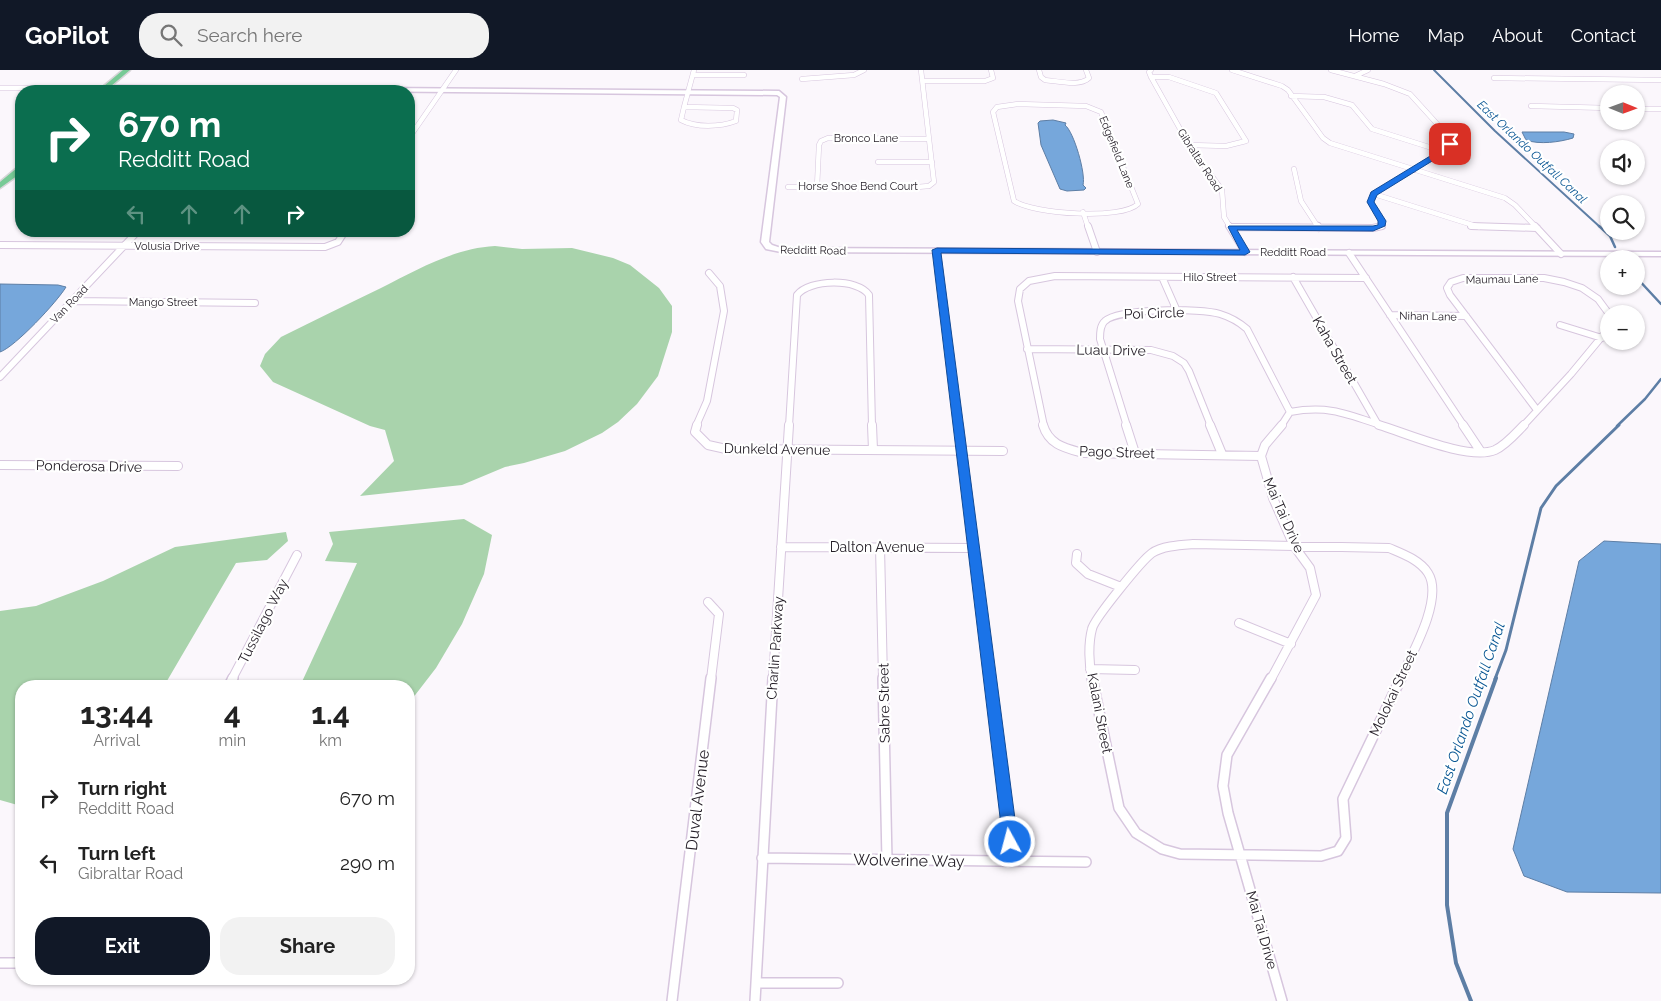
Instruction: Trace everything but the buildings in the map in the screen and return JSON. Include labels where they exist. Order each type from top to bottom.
[{"type":"main road","points":[[110,85],[131,71]]},
{"type":"main road","points":[[118,85],[131,71]]},
{"type":"main road","points":[[1,176],[15,164]]},
{"type":"main road","points":[[0,186],[15,174]]},
{"type":"street","points":[[415,129],[456,70]]},
{"type":"street","points":[[802,79],[854,75],[864,70]]},
{"type":"street","name":"Horse Shoe Bend Court","points":[[788,187],[929,186],[934,182],[921,70]]},
{"type":"street","points":[[923,81],[985,81],[993,78],[991,70]]},
{"type":"street","points":[[1039,70],[1041,77],[1045,80],[1080,82],[1086,81],[1089,78],[1086,70]]},
{"type":"street","name":"Gibraltar Road","points":[[1151,70],[1149,72],[1151,77],[1189,146],[1222,190],[1224,216],[1245,252]]},
{"type":"street","points":[[1232,70],[1276,83],[1288,90],[1323,138],[1330,143],[1415,168],[1505,198],[1515,205],[1561,254]]},
{"type":"street","points":[[1232,227],[1373,228],[1382,226],[1382,221],[1371,202],[1374,194],[1448,148],[1450,144],[1449,137],[1410,94],[1384,84],[1331,70]]},
{"type":"street","points":[[1355,76],[1368,70]]},
{"type":"street","points":[[684,107],[728,107],[737,110],[736,121],[732,123],[692,124],[682,122],[684,107],[694,73],[744,75]]},
{"type":"street","points":[[1151,77],[1169,77],[1216,93],[1246,141],[1238,145],[1228,146],[1189,146]]},
{"type":"street","points":[[1494,78],[1661,80]]},
{"type":"street","points":[[0,88],[15,88]]},
{"type":"street","name":"Redditt Road","points":[[415,90],[774,92],[783,96],[765,242],[769,247],[781,250],[1661,254]]},
{"type":"street","points":[[1291,96],[1324,97],[1352,105],[1372,129],[1467,159]]},
{"type":"street","name":"Edgefield Lane","points":[[1050,104],[1086,106],[1101,112],[1138,204],[1129,211],[1084,212],[1035,211],[1018,205],[1014,200],[993,112],[997,107],[1050,104]]},
{"type":"street","points":[[1532,106],[1600,108]]},
{"type":"street","points":[[1645,108],[1661,109]]},
{"type":"street","name":"Bronco Lane","points":[[817,187],[819,145],[821,141],[828,138],[929,139]]},
{"type":"street","points":[[878,162],[932,162]]},
{"type":"street","points":[[1294,169],[1301,201],[1319,228]]},
{"type":"street","points":[[1374,194],[1475,227],[1537,228]]},
{"type":"street","points":[[1084,212],[1097,252]]},
{"type":"street","name":"Van Road","points":[[0,376],[132,237]]},
{"type":"street","name":"Volusia Drive","points":[[0,245],[325,247],[334,245],[340,237]]},
{"type":"street","points":[[937,250],[1013,861]]},
{"type":"street","points":[[1349,253],[1481,452]]},
{"type":"street","name":"Dunkeld Avenue","points":[[709,273],[720,286],[724,311],[707,402],[695,432],[702,442],[712,447],[726,450],[1003,451]]},
{"type":"street","name":"Hilo Street","points":[[1055,276],[1366,278]]},
{"type":"street","name":"Pago Street","points":[[1055,276],[1037,278],[1022,286],[1017,294],[1044,428],[1050,439],[1060,447],[1083,453],[1253,454],[1261,456]]},
{"type":"street","points":[[1162,277],[1177,311]]},
{"type":"street","name":"Kaha Street","points":[[1293,277],[1377,423]]},
{"type":"street","name":"Maumau Lane","points":[[1537,410],[1450,295],[1447,288],[1451,282],[1464,278],[1561,280],[1580,286],[1597,298],[1602,305]]},
{"type":"street","name":"Charlin Parkway","points":[[755,1001],[762,858],[797,295],[799,289],[809,284],[852,284],[865,289],[869,295],[873,450]]},
{"type":"street","name":"Mango Street","points":[[72,301],[255,303]]},
{"type":"street","name":"Poi Circle","points":[[1135,453],[1100,339],[1100,330],[1105,320],[1115,314],[1177,311],[1212,312],[1236,320],[1247,329],[1290,412]]},
{"type":"street","name":"Nihan Lane","points":[[1390,315],[1466,316]]},
{"type":"street","points":[[1560,325],[1600,337]]},
{"type":"street","points":[[1261,456],[1265,445],[1290,412],[1312,408],[1333,410],[1460,450],[1481,452],[1495,450],[1504,445],[1600,340]]},
{"type":"street","name":"Luau Drive","points":[[1027,349],[1151,350],[1173,356],[1184,362],[1189,371],[1222,454]]},
{"type":"street","name":"Mai Tai Drive","points":[[1261,456],[1267,481],[1294,546],[1310,568],[1316,595],[1291,644],[1227,755],[1223,786],[1228,813],[1282,1001]]},
{"type":"street","name":"Ponderosa Drive","points":[[0,465],[178,466]]},
{"type":"street","name":"Kalani Street","points":[[1240,853],[1180,854],[1162,849],[1136,833],[1119,808],[1090,669],[1092,628],[1121,587],[1152,553],[1174,546],[1193,544],[1294,546]]},
{"type":"street","name":"Molokai Street","points":[[1240,853],[1321,856],[1338,851],[1346,838],[1343,799],[1406,669],[1432,607],[1434,589],[1428,573],[1413,559],[1389,548],[1294,546]]},
{"type":"street","name":"Dalton Avenue","points":[[781,547],[974,548]]},
{"type":"street","name":"Sabre Street","points":[[880,547],[888,860]]},
{"type":"street","points":[[1077,554],[1076,563],[1088,574],[1121,587]]},
{"type":"street","name":"Tussilago Way","points":[[232,680],[297,555]]},
{"type":"street","name":"Duval Avenue","points":[[672,1001],[719,614],[708,602]]},
{"type":"street","points":[[1239,623],[1291,644]]},
{"type":"street","points":[[1090,669],[1136,670]]},
{"type":"street","name":"Wolverine Way","points":[[762,858],[1086,862]]},
{"type":"street","points":[[0,962],[15,963]]},
{"type":"street","points":[[756,984],[838,983]]},
{"type":"green space","points":[[495,246],[522,249],[572,248],[613,258],[630,265],[659,288],[672,306],[672,332],[658,376],[637,404],[618,422],[602,433],[565,451],[505,467],[462,485],[360,496],[394,461],[385,430],[370,426],[273,382],[260,366],[265,354],[281,337],[422,267],[450,255]]},
{"type":"green space","points":[[464,519],[492,535],[484,574],[462,624],[436,668],[415,695],[415,680],[303,680],[357,563],[325,561],[333,544],[329,532]]},
{"type":"green space","points":[[286,532],[288,541],[267,560],[236,563],[168,680],[15,680],[15,804],[0,800],[0,611],[36,606],[103,581],[175,547]]},
{"type":"water","points":[[1053,120],[1066,123],[1065,125],[1072,136],[1083,172],[1083,185],[1086,188],[1084,190],[1067,191],[1060,189],[1041,145],[1038,123],[1040,121]]},
{"type":"water","points":[[1522,132],[1564,132],[1574,134],[1573,138],[1543,143],[1526,140]]},
{"type":"water","points":[[0,284],[58,285],[66,287],[35,323],[15,342],[0,352]]},
{"type":"water","points":[[1604,541],[1661,544],[1661,893],[1567,892],[1524,876],[1513,849],[1579,561]]},
{"type":"waterway","name":"East Orlando Outfall Canal","points":[[1434,70],[1495,131],[1600,227]]},
{"type":"waterway","name":"East Orlando Outfall Canal","points":[[1599,226],[1610,236],[1615,247]]},
{"type":"waterway","name":"East Orlando Outfall Canal","points":[[1645,287],[1661,304]]},
{"type":"waterway","name":"East Orlando Outfall Canal","points":[[1617,426],[1645,399],[1661,379]]},
{"type":"waterway","name":"East Orlando Outfall Canal","points":[[1495,679],[1506,650],[1541,508],[1556,486],[1619,425]]},
{"type":"waterway","name":"East Orlando Outfall Canal","points":[[1471,1001],[1456,963],[1447,905],[1447,813],[1496,678]]},
{"type":"route","points":[[1010,842],[937,250],[1245,252],[1232,227],[1373,228],[1382,226],[1382,221],[1371,202],[1374,194],[1448,148],[1450,144]]}]
